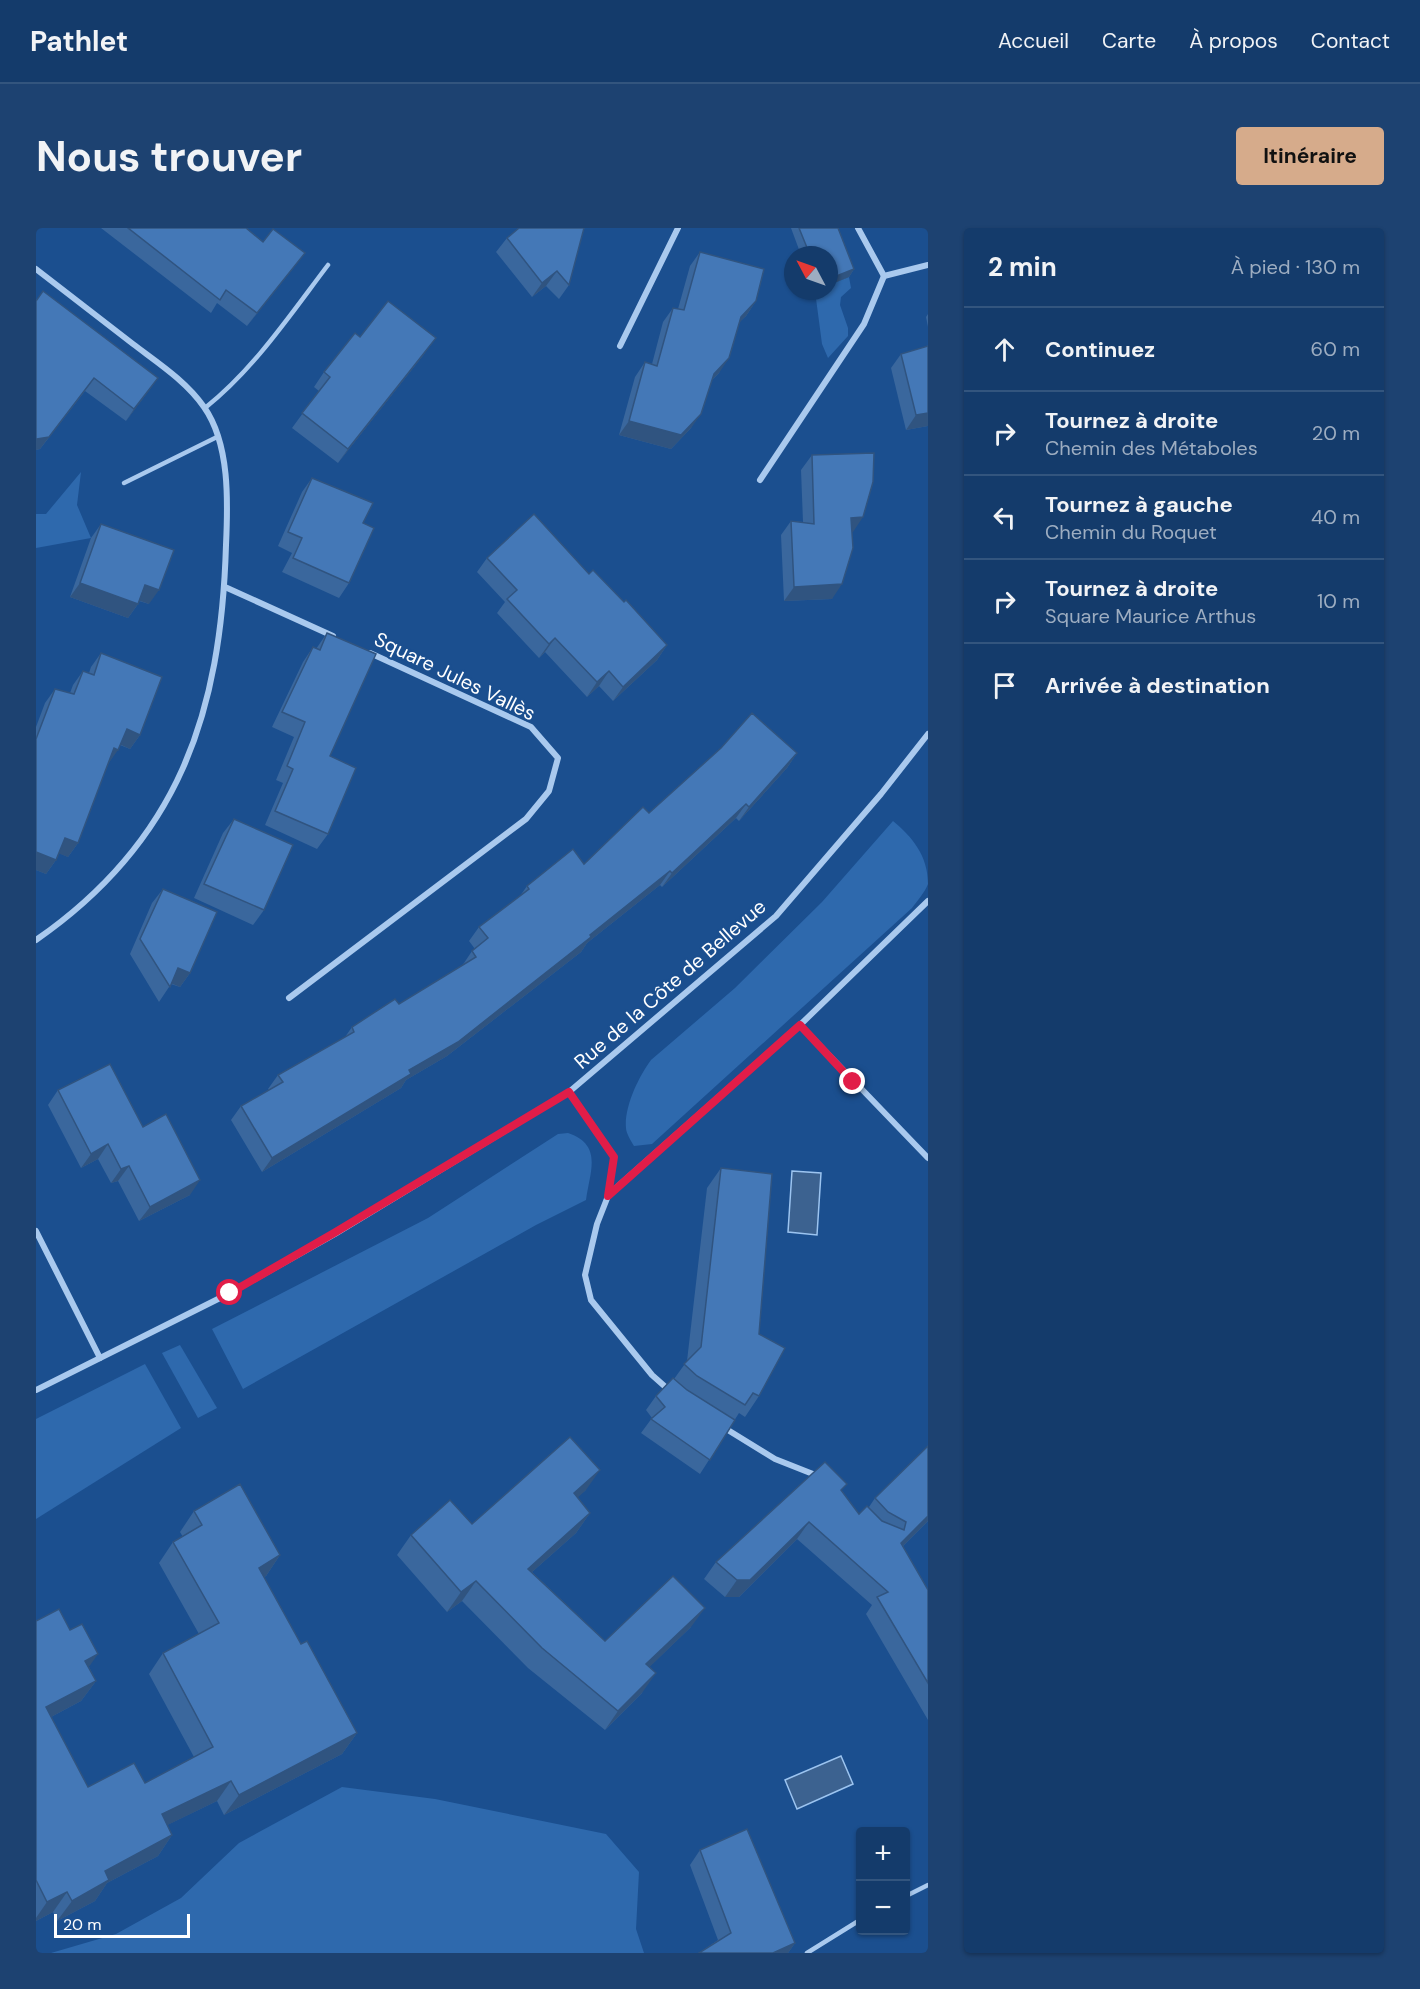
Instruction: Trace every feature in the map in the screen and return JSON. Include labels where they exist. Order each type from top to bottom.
[{"type":"street","points":[[620,346],[678,228]]},
{"type":"street","points":[[858,228],[884,276]]},
{"type":"street","points":[[884,276],[928,265]]},
{"type":"street","points":[[36,269],[178,378],[205,408],[217,437],[225,471],[227,528],[225,586],[213,681],[201,725],[184,769],[162,810],[134,851],[102,888],[36,940]]},
{"type":"street","points":[[760,480],[864,324],[884,276]]},
{"type":"street","points":[[225,586],[341,640]]},
{"type":"street","name":"Square Jules Vallès","points":[[289,998],[526,819],[549,791],[558,758],[531,728],[362,650]]},
{"type":"street","name":"Rue de la Côte de Bellevue","points":[[36,1390],[230,1293],[569,1092],[776,916],[874,803],[928,734]]},
{"type":"street","points":[[608,1196],[800,1025],[928,901]]},
{"type":"street","points":[[800,1025],[928,1158]]},
{"type":"street","points":[[569,1092],[614,1157],[608,1196],[597,1224],[585,1275],[591,1300],[652,1375],[673,1394]]},
{"type":"street","points":[[36,1231],[99,1358]]},
{"type":"street","points":[[719,1425],[775,1459],[819,1476],[826,1484]]},
{"type":"lane","points":[[205,408],[225,392],[261,352],[328,265]]},
{"type":"lane","points":[[124,483],[217,437]]},
{"type":"lane","points":[[910,1894],[928,1886]]},
{"type":"lane","points":[[807,1953],[856,1923]]},
{"type":"shaded area","points":[[849,277],[851,288],[841,297],[840,305],[848,328],[848,336],[828,358],[822,344],[816,300],[838,300],[838,281]]},
{"type":"shaded area","points":[[81,472],[77,505],[91,538],[36,548],[36,514],[46,514]]},
{"type":"shaded area","points":[[893,821],[918,848],[925,864],[928,884],[912,908],[652,1144],[634,1146],[626,1130],[627,1111],[637,1083],[651,1060],[735,988],[822,902]]},
{"type":"shaded area","points":[[568,1133],[586,1144],[590,1152],[592,1160],[586,1200],[536,1225],[243,1389],[212,1329],[428,1218],[558,1134]]},
{"type":"shaded area","points":[[792,1171],[821,1173],[817,1235],[788,1232]]},
{"type":"shaded area","points":[[180,1345],[217,1408],[198,1418],[162,1353]]},
{"type":"shaded area","points":[[145,1364],[181,1428],[36,1519],[36,1419]]},
{"type":"shaded area","points":[[841,1756],[853,1784],[797,1809],[785,1780]]},
{"type":"shaded area","points":[[342,1787],[435,1799],[606,1834],[639,1872],[636,1929],[644,1953],[51,1953],[116,1934],[181,1898],[239,1843]]},
{"type":"building","points":[[128,228],[246,228],[263,242],[273,229],[305,253],[257,313],[226,290],[220,300]]},
{"type":"building","points":[[519,228],[584,228],[569,285],[557,271],[542,283],[507,238]]},
{"type":"building","points":[[799,228],[838,228],[854,269],[838,275],[838,246],[806,246]]},
{"type":"building","points":[[700,252],[764,269],[756,301],[741,317],[729,358],[714,374],[701,414],[681,435],[629,421],[645,362],[657,366],[673,308],[684,310]]},
{"type":"building","points":[[43,291],[158,378],[134,409],[94,378],[49,437],[36,440],[36,301]]},
{"type":"building","points":[[388,301],[436,338],[348,449],[302,413],[330,377],[324,372],[355,333],[360,337]]},
{"type":"building","points":[[928,346],[928,413],[916,415],[901,354]]},
{"type":"building","points":[[874,453],[873,482],[863,517],[851,518],[853,548],[842,584],[794,587],[791,521],[814,524],[812,455]]},
{"type":"building","points":[[312,478],[373,503],[363,523],[374,528],[349,583],[293,558],[302,538],[288,532]]},
{"type":"building","points":[[534,514],[589,574],[593,570],[624,602],[626,600],[667,645],[623,687],[609,671],[597,682],[555,638],[549,644],[507,599],[517,590],[487,558]]},
{"type":"building","points":[[101,524],[174,550],[159,590],[145,585],[138,604],[80,583]]},
{"type":"building","points":[[327,633],[376,654],[330,756],[356,768],[328,834],[275,811],[293,769],[287,766],[305,722],[282,712],[313,647],[320,650]]},
{"type":"building","points":[[101,653],[162,677],[140,735],[127,729],[118,750],[114,748],[78,843],[65,838],[56,860],[36,852],[36,739],[55,689],[74,694],[83,671],[94,675]]},
{"type":"building","points":[[752,713],[797,753],[749,807],[746,804],[672,873],[670,871],[458,1042],[409,1070],[411,1074],[272,1158],[241,1106],[283,1082],[278,1075],[354,1032],[352,1027],[395,999],[399,1004],[476,957],[472,951],[488,938],[479,927],[529,889],[527,886],[573,849],[584,864],[643,807],[649,813],[721,748]]},
{"type":"building","points":[[234,819],[293,845],[264,910],[204,884]]},
{"type":"building","points":[[163,889],[217,912],[190,973],[178,968],[170,987],[140,939]]},
{"type":"building","points":[[110,1064],[143,1127],[166,1114],[200,1180],[150,1207],[129,1166],[121,1169],[108,1144],[91,1154],[58,1090]]},
{"type":"building","points":[[721,1168],[772,1174],[759,1334],[785,1348],[759,1396],[753,1393],[745,1405],[697,1376],[684,1364],[701,1347]]},
{"type":"building","points":[[673,1378],[687,1390],[735,1420],[710,1460],[651,1419],[665,1407],[656,1396]]},
{"type":"building","points":[[570,1437],[600,1470],[574,1493],[590,1513],[528,1569],[605,1641],[673,1576],[705,1608],[646,1664],[656,1673],[618,1711],[542,1648],[476,1581],[461,1592],[411,1535],[450,1500],[472,1524]]},
{"type":"building","points":[[928,1446],[928,1516],[901,1543],[928,1590],[928,1683],[877,1597],[888,1592],[809,1522],[750,1580],[737,1580],[716,1562],[825,1462],[847,1484],[841,1490],[859,1514],[867,1506],[882,1521],[904,1530],[906,1522],[888,1512],[875,1498]]},
{"type":"building","points":[[240,1484],[280,1555],[259,1568],[301,1644],[307,1641],[357,1733],[239,1795],[231,1781],[162,1814],[172,1835],[105,1871],[109,1880],[72,1901],[67,1892],[47,1902],[36,1880],[36,1621],[59,1609],[70,1630],[82,1624],[98,1654],[85,1661],[96,1681],[46,1707],[88,1787],[134,1763],[145,1783],[213,1747],[163,1653],[219,1623],[173,1542],[202,1525],[194,1511]]},
{"type":"building","points":[[747,1829],[795,1943],[773,1953],[699,1953],[731,1933],[700,1850]]},
{"type":"route","points":[[230,1293],[445,1168],[569,1092],[614,1157],[608,1196],[800,1025],[853,1082]]}]
